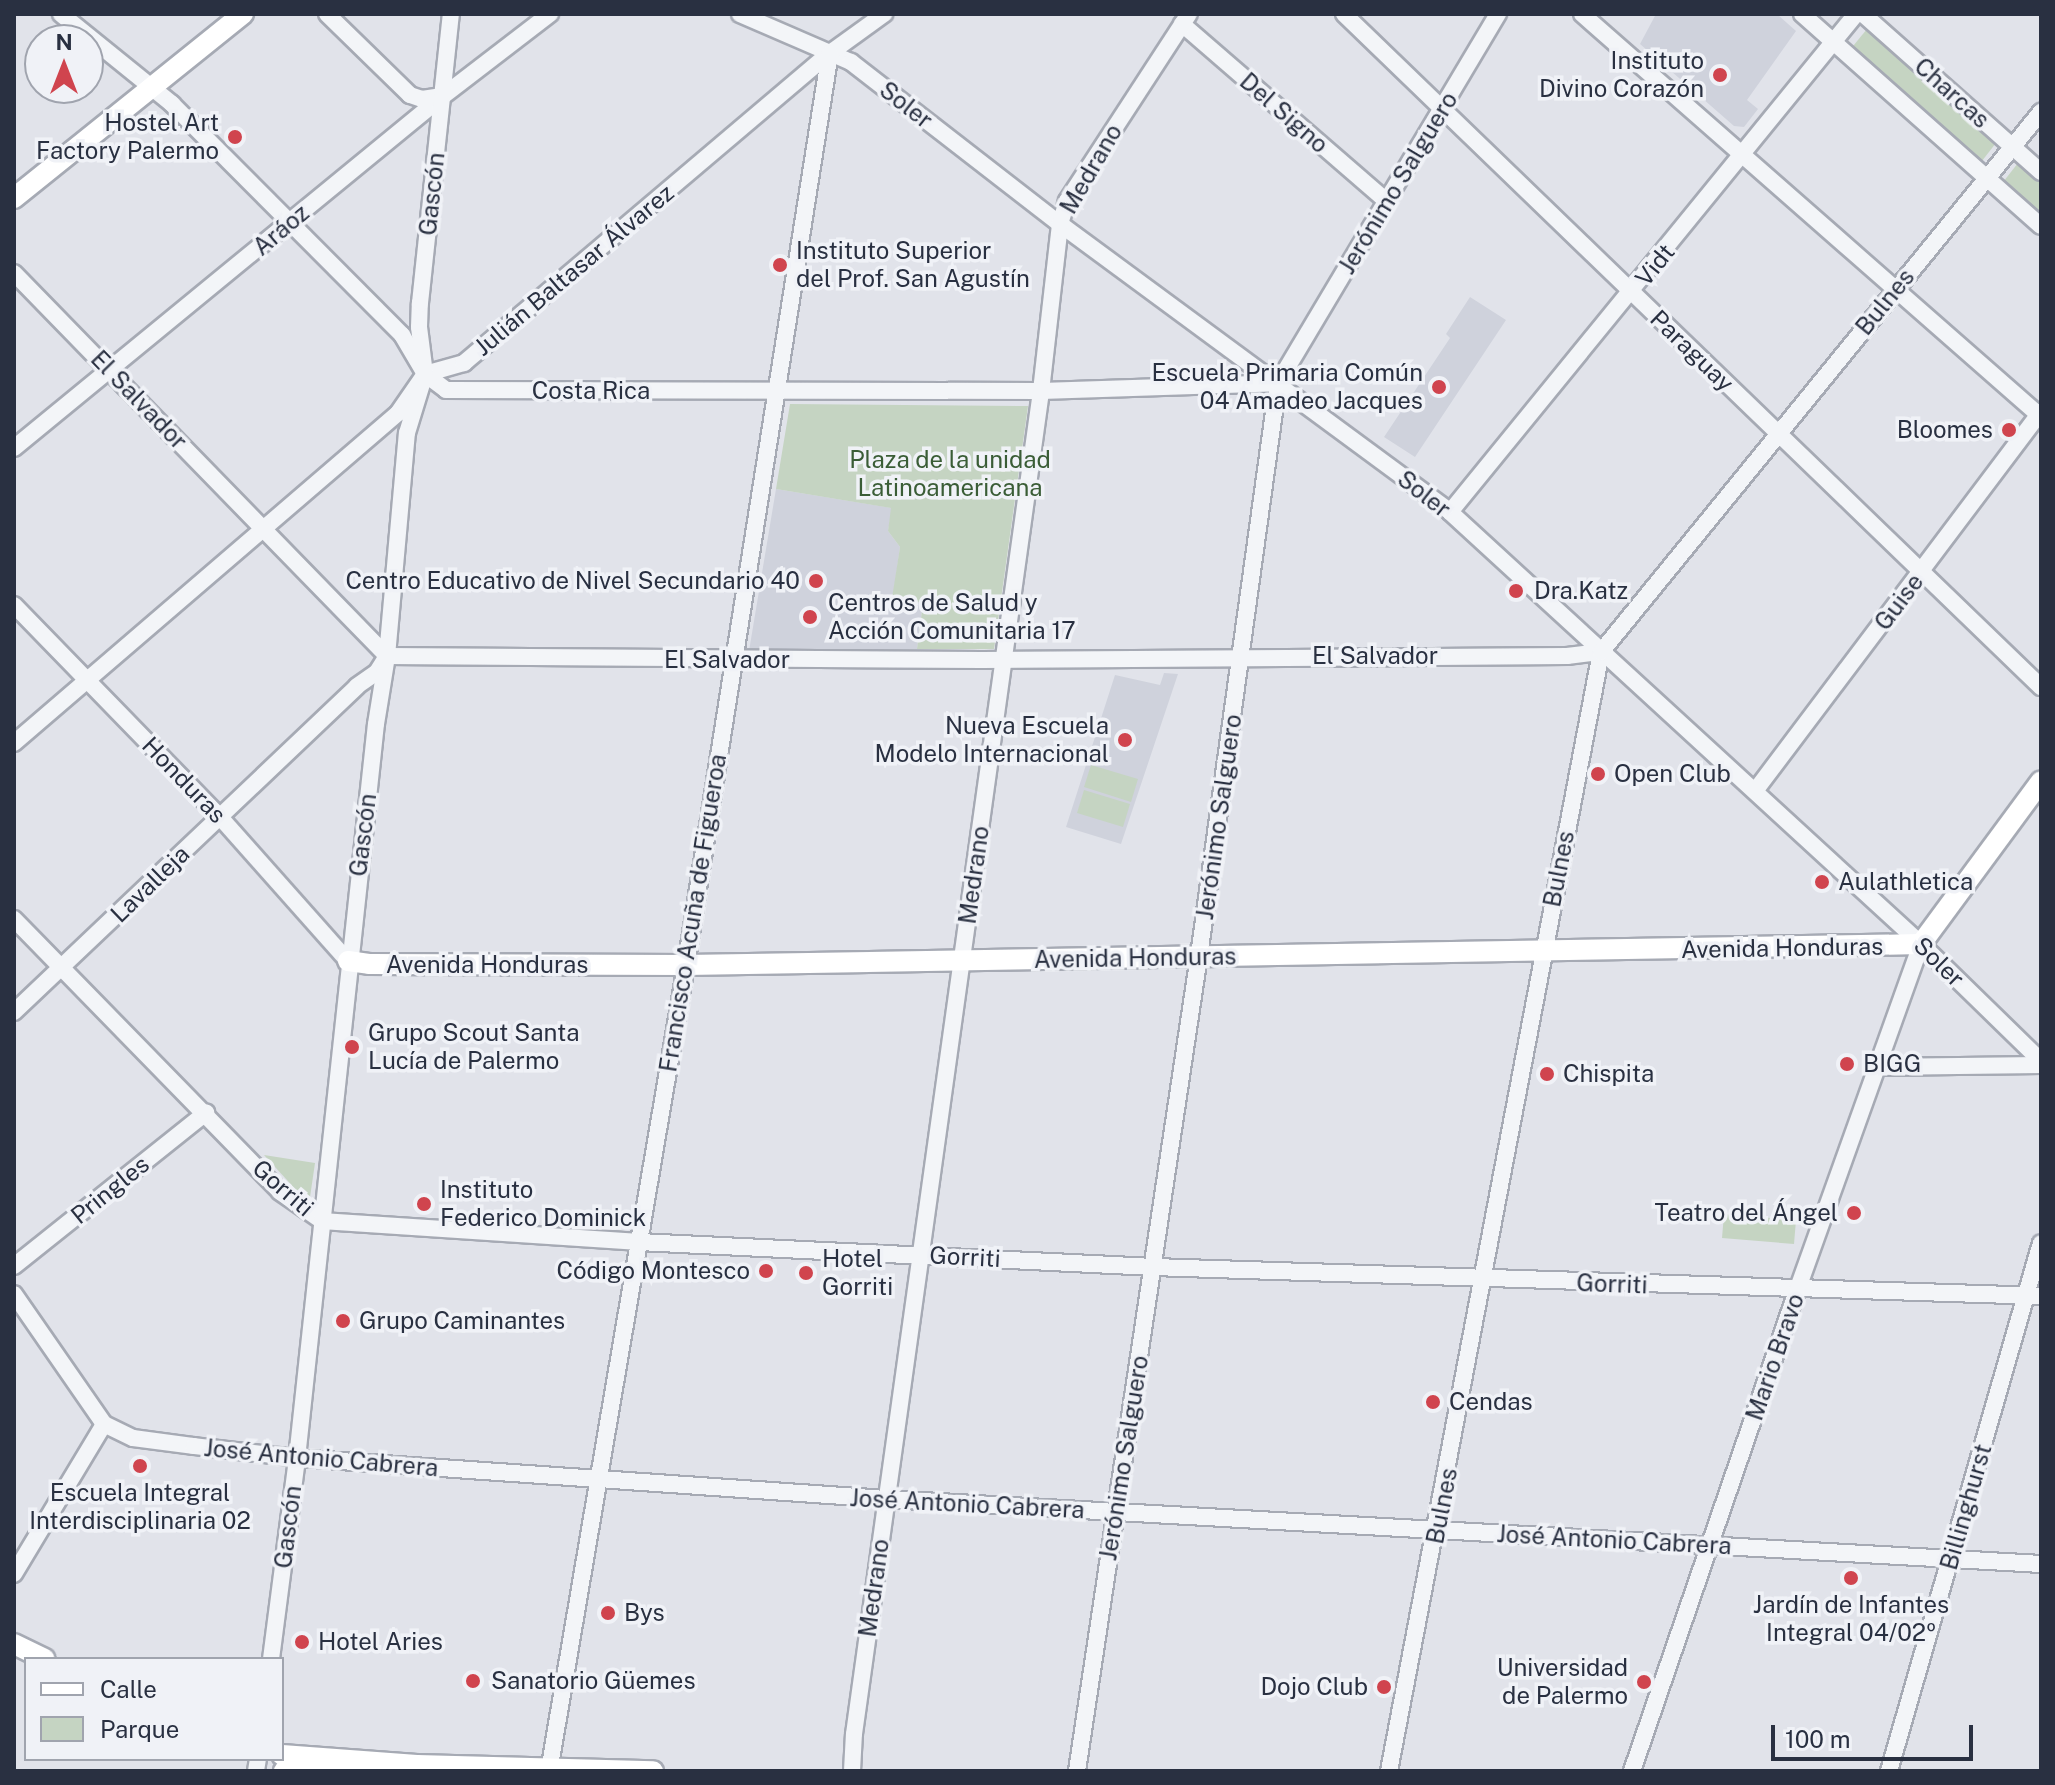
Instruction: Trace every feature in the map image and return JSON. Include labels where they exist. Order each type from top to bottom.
[{"type":"main road","points":[[14,198],[243,14]]},
{"type":"main road","points":[[1921,944],[2041,781]]},
{"type":"main road","name":"Avenida Honduras","points":[[348,961],[369,964],[686,965],[1543,953],[1921,944]]},
{"type":"main road","points":[[14,1644],[41,1657]]},
{"type":"main road","points":[[284,1755],[417,1765],[653,1771]]},
{"type":"main road","points":[[284,1771],[417,1765]]},
{"type":"street","points":[[14,743],[398,413],[425,374],[402,335],[291,222],[153,88],[61,14]]},
{"type":"street","points":[[327,14],[410,95],[422,99],[443,96]]},
{"type":"street","name":"Gascón","points":[[271,1657],[297,1458],[348,961],[387,656],[407,433],[425,374],[419,327],[420,303],[451,14]]},
{"type":"street","name":"Aráoz","points":[[14,448],[443,96],[550,14]]},
{"type":"street","name":"Soler","points":[[740,14],[851,62],[1060,224],[1450,512],[1921,944],[2041,1063]]},
{"type":"street","name":"Julián Baltasar Álvarez","points":[[425,374],[464,363],[830,53],[884,14]]},
{"type":"street","name":"Paraguay","points":[[1344,14],[2041,687]]},
{"type":"street","name":"Jerónimo Salguero","points":[[1077,1771],[1199,956],[1278,383],[1498,14]]},
{"type":"street","points":[[1582,14],[2040,414]]},
{"type":"street","points":[[1802,14],[2041,226]]},
{"type":"street","name":"Vidt","points":[[1450,512],[1632,293],[1856,14]]},
{"type":"street","name":"Charcas","points":[[1863,14],[2041,172]]},
{"type":"street","name":"Del Signo","points":[[1186,19],[1386,201]]},
{"type":"street","name":"Medrano","points":[[852,1771],[886,1499],[1041,391],[1060,224],[1067,201],[1186,19]]},
{"type":"street","name":"Francisco Acuña de Figueroa","points":[[549,1769],[686,965],[830,53]]},
{"type":"street","name":"Bulnes","points":[[1389,1771],[1601,652],[2041,112]]},
{"type":"street","name":"El Salvador","points":[[14,273],[387,656],[1004,660],[1567,656],[1601,652]]},
{"type":"street","name":"Costa Rica","points":[[425,374],[441,387],[454,391],[1041,391],[1278,383]]},
{"type":"street","name":"Guise","points":[[1755,791],[2040,414]]},
{"type":"street","name":"Honduras","points":[[14,605],[220,817],[348,961]]},
{"type":"street","name":"Lavalleja","points":[[14,1012],[377,672],[387,656]]},
{"type":"street","name":"Gorriti","points":[[14,919],[280,1192],[322,1221],[639,1242],[1153,1267],[1797,1291],[2033,1296]]},
{"type":"street","name":"Mario Bravo","points":[[1632,1771],[1797,1291],[1921,944]]},
{"type":"street","points":[[1876,1067],[2041,1063]]},
{"type":"street","name":"Pringles","points":[[14,1266],[206,1113]]},
{"type":"street","name":"Billinghurst","points":[[1889,1771],[2033,1296],[2041,1243]]},
{"type":"street","points":[[14,1294],[104,1424],[14,1574]]},
{"type":"street","name":"José Antonio Cabrera","points":[[104,1424],[133,1438],[297,1458],[600,1480],[2041,1564]]},
{"type":"shaded area","name":"Instituto Divino Corazón","points":[[1656,14],[1777,14],[1796,31],[1747,100],[1758,109],[1744,127],[1734,126],[1640,44]]},
{"type":"shaded area","name":"Escuela Primaria Común 04 Amadeo Jacques","points":[[1470,297],[1506,320],[1415,457],[1384,437],[1450,338],[1446,334]]},
{"type":"shaded area","points":[[776,489],[892,508],[888,531],[900,547],[893,597],[923,603],[917,649],[749,651]]},
{"type":"shaded area","name":"Nueva Escuela Modelo Internacional","points":[[1164,673],[1178,674],[1121,844],[1066,827],[1115,675],[1160,685]]},
{"type":"green space","points":[[1867,29],[1996,143],[1978,166],[1849,51]]},
{"type":"green space","points":[[2018,163],[2041,182],[2041,221],[2000,186]]},
{"type":"green space","name":"Plaza de la unidad Latinoamericana","points":[[790,404],[1028,406],[994,649],[917,649],[923,603],[892,598],[900,547],[888,531],[891,508],[776,489]]},
{"type":"green space","points":[[1091,765],[1138,779],[1131,802],[1084,787]]},
{"type":"green space","points":[[1084,790],[1130,804],[1123,827],[1077,813]]},
{"type":"green space","points":[[264,1155],[315,1163],[309,1204]]},
{"type":"green space","points":[[1724,1214],[1796,1220],[1794,1244],[1722,1238]]},
{"type":"place","name":"Instituto Divino Corazón","points":[[1720,75]]},
{"type":"place","name":"Hostel Art Factory Palermo","points":[[235,137]]},
{"type":"place","name":"Instituto Superior del Prof. San Agustín","points":[[780,265]]},
{"type":"place","name":"Escuela Primaria Común 04 Amadeo Jacques","points":[[1439,387]]},
{"type":"place","name":"Bloomes","points":[[2009,430]]},
{"type":"place","name":"Centro Educativo de Nivel Secundario 40","points":[[816,581]]},
{"type":"place","name":"Dra.Katz","points":[[1516,591]]},
{"type":"place","name":"Centros de Salud y Acción Comunitaria 17","points":[[810,617]]},
{"type":"place","name":"Nueva Escuela Modelo Internacional","points":[[1125,740]]},
{"type":"place","name":"Open Club","points":[[1598,774]]},
{"type":"place","name":"Aulathletica","points":[[1822,882]]},
{"type":"place","name":"Grupo Scout Santa Lucía de Palermo","points":[[352,1047]]},
{"type":"place","name":"BIGG","points":[[1847,1064]]},
{"type":"place","name":"Chispita","points":[[1547,1074]]},
{"type":"place","name":"Instituto Federico Dominick","points":[[424,1204]]},
{"type":"place","name":"Teatro del Ángel","points":[[1854,1213]]},
{"type":"place","name":"Código Montesco","points":[[766,1271]]},
{"type":"place","name":"Hotel Gorriti","points":[[806,1273]]},
{"type":"place","name":"Grupo Caminantes","points":[[343,1321]]},
{"type":"place","name":"Cendas","points":[[1433,1402]]},
{"type":"place","name":"Escuela Integral Interdisciplinaria 02","points":[[140,1466]]},
{"type":"place","name":"Jardín de Infantes Integral 04/02º","points":[[1851,1578]]},
{"type":"place","name":"Bys","points":[[608,1613]]},
{"type":"place","name":"Hotel Aries","points":[[302,1642]]},
{"type":"place","name":"Sanatorio Güemes","points":[[473,1681]]},
{"type":"place","name":"Universidad de Palermo","points":[[1644,1682]]},
{"type":"place","name":"Dojo Club","points":[[1384,1687]]}]
